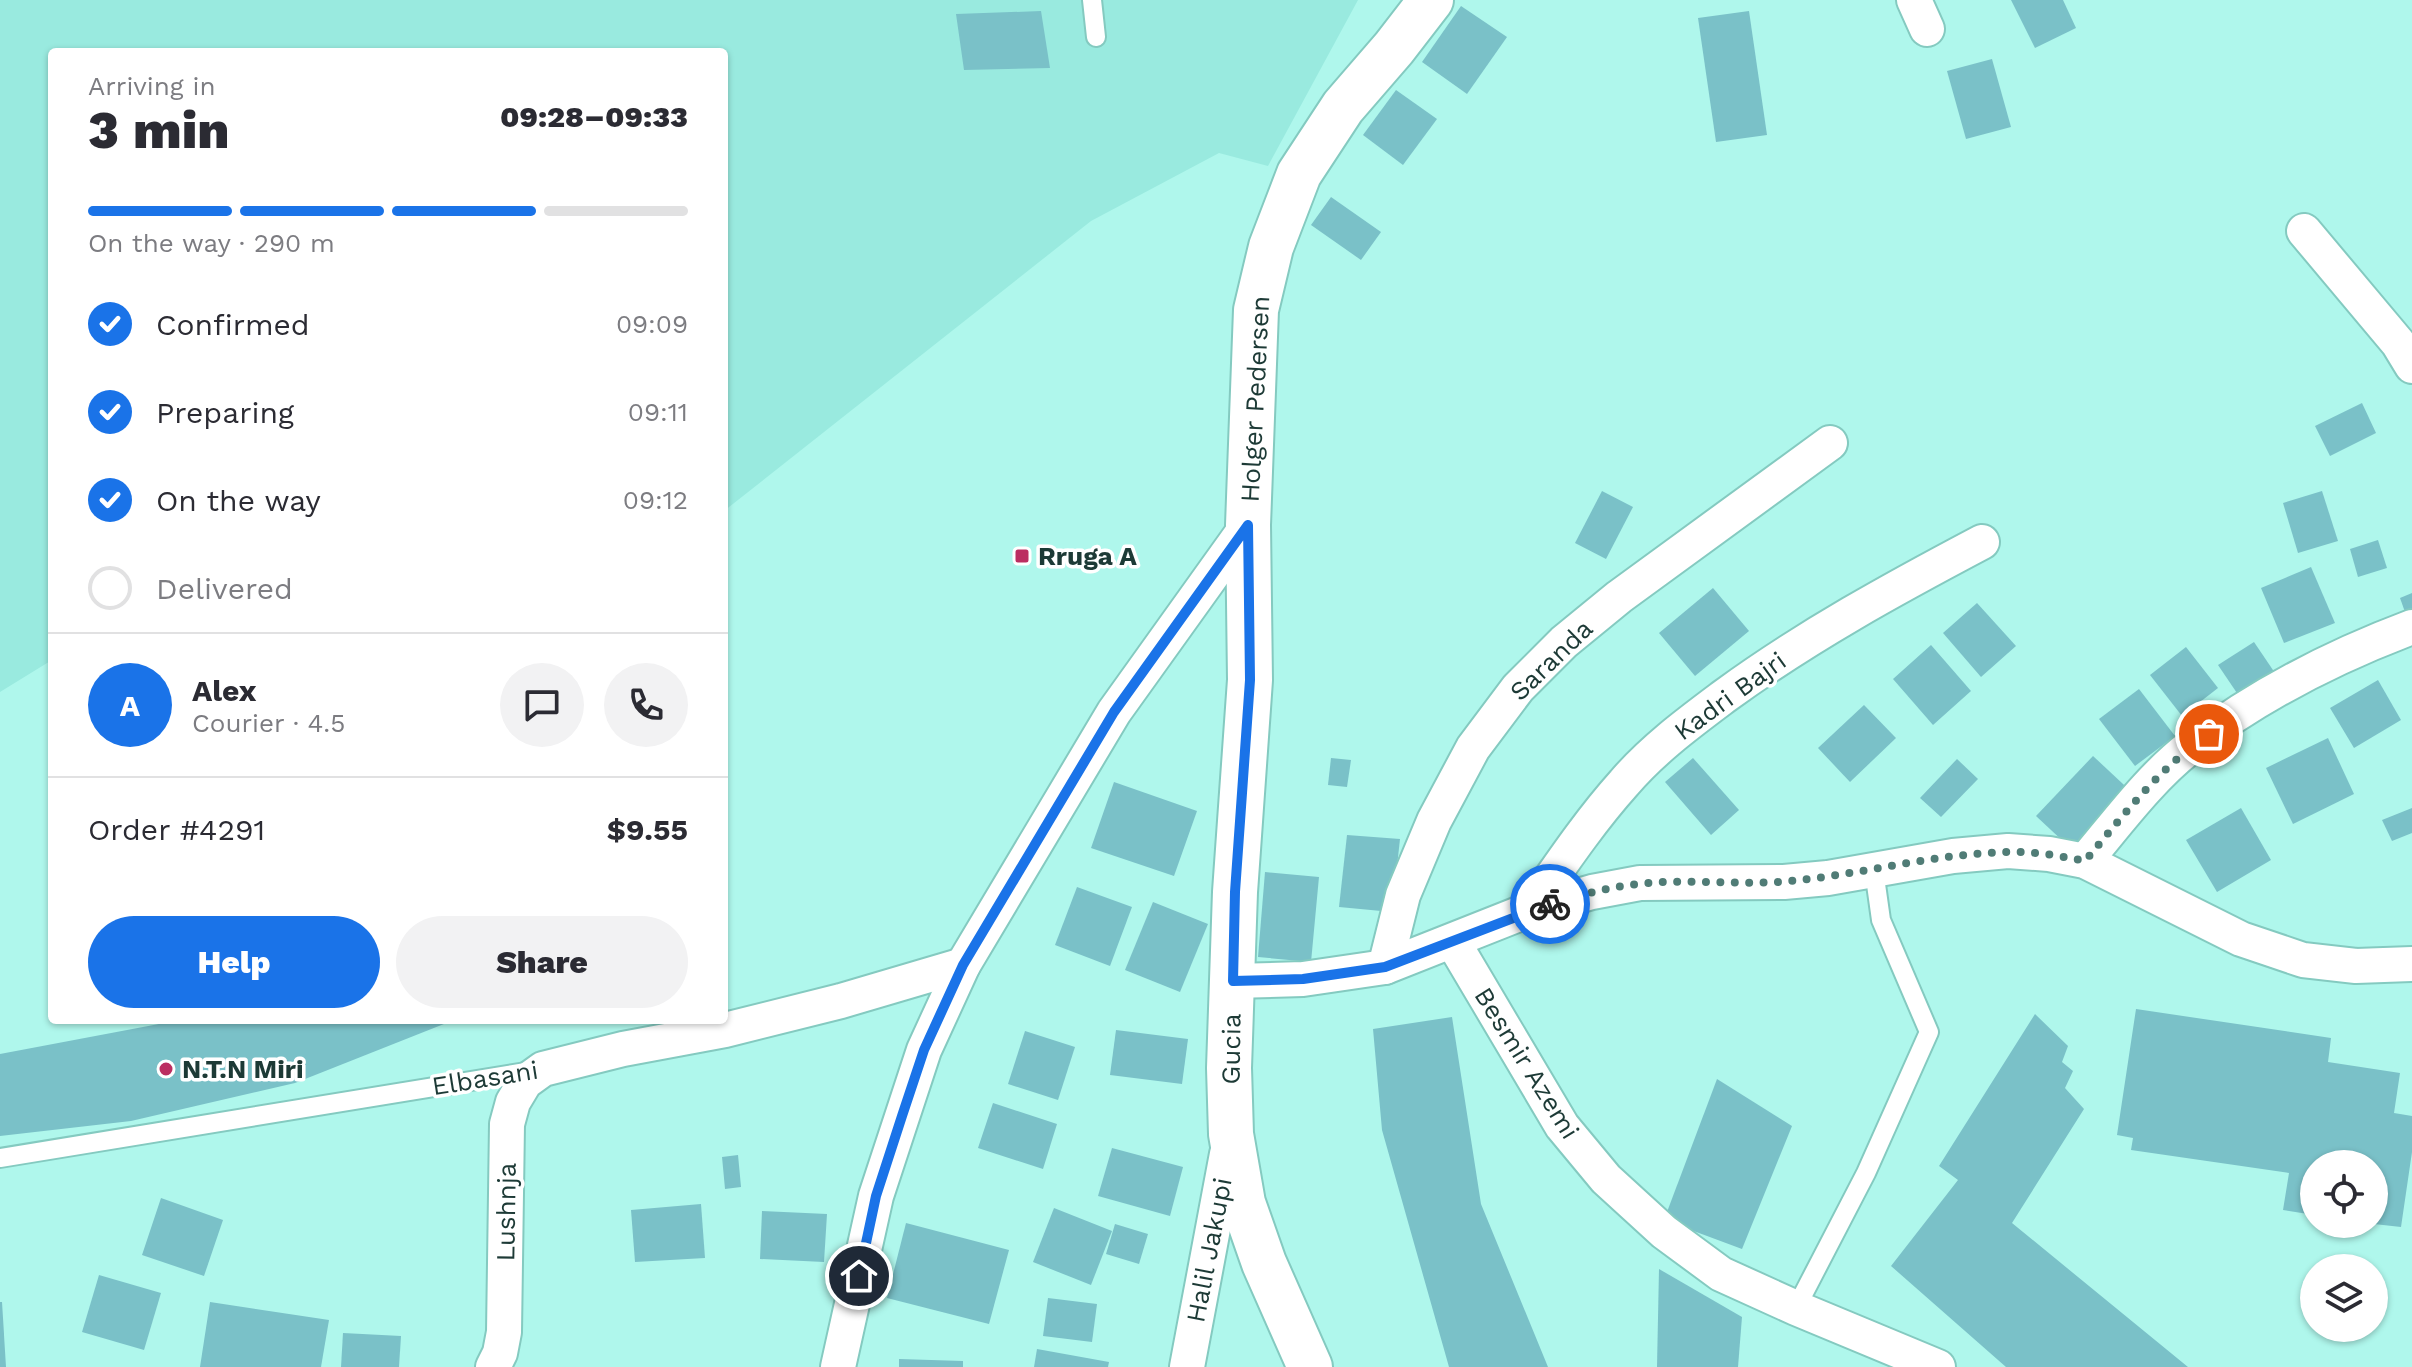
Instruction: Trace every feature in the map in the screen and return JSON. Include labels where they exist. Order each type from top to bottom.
[{"type":"street","name":"Holger Pedersen","points":[[838,1367],[876,1196],[924,1050],[963,965],[1114,712],[1248,525],[1256,310],[1271,247],[1299,174],[1343,107],[1431,0]]},
{"type":"street","points":[[2304,231],[2398,343],[2412,366]]},
{"type":"street","name":"Saranda","points":[[1385,967],[1403,895],[1434,821],[1473,748],[1518,688],[1564,642],[1619,597],[1830,443]]},
{"type":"street","name":"Gucia","points":[[1248,525],[1250,680],[1235,892],[1229,1068],[1231,1134],[1243,1203],[1310,1367]]},
{"type":"street","name":"Kadri Bajri","points":[[1529,910],[1580,837],[1625,781],[1684,726],[1762,669],[1871,601],[1982,542]]},
{"type":"street","points":[[2085,861],[2141,794],[2189,748],[2251,706],[2324,665],[2412,627]]},
{"type":"street","points":[[1233,981],[1303,979],[1385,967],[1529,910],[1592,892],[1640,883],[1784,882],[1953,856],[2008,851],[2085,861],[2241,939],[2303,960],[2356,966],[2412,964]]},
{"type":"street","name":"Besmir Azemi","points":[[1453,942],[1562,1126],[1606,1179],[1664,1232],[1721,1274],[1938,1367]]},
{"type":"street","name":"Elbasani","points":[[543,1069],[623,1049],[725,1030],[841,1001],[963,965]]},
{"type":"street","name":"Lushnja","points":[[493,1367],[500,1353],[504,1332],[507,1124],[513,1102],[525,1082],[543,1069]]},
{"type":"street","name":"Halil Jakupi","points":[[1187,1367],[1231,1134]]},
{"type":"lane","points":[[1092,0],[1096,37]]},
{"type":"lane","points":[[1796,1308],[1866,1173],[1929,1032],[1881,920],[1874,870]]},
{"type":"lane","name":"Elbasani","points":[[0,1158],[543,1069]]},
{"type":"shaded area","points":[[0,0],[1358,0],[1268,166],[1219,153],[1091,221],[728,508],[728,48],[48,48],[48,662],[0,692]]},
{"type":"building","points":[[2011,0],[2063,0],[2076,28],[2035,48]]},
{"type":"building","points":[[1461,6],[1507,37],[1467,94],[1422,62]]},
{"type":"building","points":[[1041,11],[1050,68],[964,70],[956,14]]},
{"type":"building","points":[[1749,11],[1767,135],[1716,142],[1698,18]]},
{"type":"building","points":[[1992,59],[2011,127],[1966,139],[1947,71]]},
{"type":"building","points":[[1396,90],[1437,119],[1403,165],[1363,135]]},
{"type":"building","points":[[1331,197],[1381,232],[1361,260],[1311,225]]},
{"type":"building","points":[[2362,403],[2376,433],[2330,456],[2315,426]]},
{"type":"building","points":[[1602,491],[1633,507],[1606,559],[1575,543]]},
{"type":"building","points":[[2322,491],[2338,541],[2298,553],[2283,503]]},
{"type":"building","points":[[2378,540],[2387,568],[2358,577],[2350,549]]},
{"type":"building","points":[[2311,567],[2335,623],[2284,643],[2261,588]]},
{"type":"building","points":[[1713,588],[1749,631],[1695,676],[1659,633]]},
{"type":"building","points":[[2412,593],[2412,609],[2405,612],[2400,598]]},
{"type":"building","points":[[1977,603],[2016,646],[1981,677],[1943,633]]},
{"type":"building","points":[[2254,642],[2277,676],[2241,699],[2218,665]]},
{"type":"building","points":[[1931,645],[1971,691],[1933,725],[1893,679]]},
{"type":"building","points":[[2186,647],[2218,688],[2182,716],[2150,675]]},
{"type":"building","points":[[2378,680],[2401,720],[2354,748],[2330,708]]},
{"type":"building","points":[[2139,689],[2175,736],[2135,766],[2099,719]]},
{"type":"building","points":[[1864,705],[1896,738],[1850,782],[1818,748]]},
{"type":"building","points":[[2328,738],[2354,794],[2293,824],[2266,768]]},
{"type":"building","points":[[2093,756],[2138,798],[2081,858],[2036,816]]},
{"type":"building","points":[[1331,758],[1351,760],[1347,787],[1328,785]]},
{"type":"building","points":[[1693,758],[1739,810],[1711,835],[1665,782]]},
{"type":"building","points":[[1957,759],[1978,779],[1941,817],[1920,798]]},
{"type":"building","points":[[1114,782],[1197,811],[1174,876],[1091,848]]},
{"type":"building","points":[[2241,808],[2271,860],[2217,892],[2186,840]]},
{"type":"building","points":[[2412,808],[2412,833],[2392,841],[2382,820]]},
{"type":"building","points":[[1347,835],[1400,839],[1392,912],[1339,907]]},
{"type":"building","points":[[1265,872],[1319,877],[1311,962],[1258,957]]},
{"type":"building","points":[[1077,887],[1132,907],[1110,966],[1055,945]]},
{"type":"building","points":[[1153,902],[1208,924],[1180,992],[1125,970]]},
{"type":"building","points":[[2136,1009],[2331,1038],[2328,1062],[2400,1073],[2394,1113],[2412,1116],[2412,1152],[2401,1227],[2388,1226],[2388,1150],[2300,1150],[2300,1213],[2283,1210],[2289,1173],[2131,1150],[2133,1138],[2117,1135]]},
{"type":"building","points":[[2035,1014],[2068,1046],[2062,1062],[2073,1071],[2065,1088],[2084,1109],[2012,1223],[2188,1367],[2006,1367],[1891,1266],[1958,1180],[1939,1166]]},
{"type":"building","points":[[1452,1017],[1481,1204],[1548,1367],[1449,1367],[1382,1130],[1373,1029]]},
{"type":"building","name":"N.T.N Miri","points":[[159,1024],[444,1024],[295,1083],[131,1121],[0,1136],[0,1054]]},
{"type":"building","points":[[1116,1030],[1188,1039],[1182,1084],[1110,1075]]},
{"type":"building","points":[[1025,1031],[1075,1047],[1058,1100],[1008,1084]]},
{"type":"building","points":[[1717,1079],[1792,1126],[1742,1249],[1664,1220]]},
{"type":"building","points":[[993,1103],[1057,1124],[1043,1169],[978,1148]]},
{"type":"building","points":[[1112,1148],[1183,1167],[1170,1216],[1098,1196]]},
{"type":"building","points":[[738,1155],[741,1187],[725,1189],[722,1157]]},
{"type":"building","points":[[161,1198],[223,1220],[204,1276],[142,1255]]},
{"type":"building","points":[[701,1204],[705,1258],[635,1262],[631,1210]]},
{"type":"building","points":[[1054,1208],[1112,1231],[1091,1285],[1033,1262]]},
{"type":"building","points":[[762,1211],[827,1214],[824,1262],[760,1259]]},
{"type":"building","points":[[906,1223],[1009,1250],[989,1324],[887,1298]]},
{"type":"building","points":[[1115,1224],[1148,1234],[1139,1264],[1106,1254]]},
{"type":"building","points":[[1659,1269],[1742,1317],[1738,1367],[1657,1367]]},
{"type":"building","points":[[99,1275],[161,1293],[144,1350],[82,1332]]},
{"type":"building","points":[[1048,1298],[1097,1304],[1092,1342],[1043,1336]]},
{"type":"building","points":[[2,1302],[6,1367],[0,1367]]},
{"type":"building","points":[[210,1302],[329,1320],[321,1367],[200,1367]]},
{"type":"building","points":[[343,1333],[401,1336],[399,1367],[341,1367]]},
{"type":"building","points":[[1037,1349],[1109,1362],[1108,1367],[1034,1367]]},
{"type":"building","points":[[899,1359],[963,1361],[963,1367],[899,1367]]},
{"type":"way so far","points":[[1550,904],[1640,883],[1784,882],[1828,878],[1953,856],[2008,851],[2085,861],[2141,794],[2189,748],[2209,734]]},
{"type":"place","name":"Rruga A","points":[[1022,556]]},
{"type":"place","name":"N.T.N Miri","points":[[166,1069]]},
{"type":"route","points":[[859,1276],[876,1196],[924,1050],[963,965],[1114,712],[1248,525],[1250,680],[1235,892],[1233,981],[1303,979],[1385,967],[1550,904]]}]
